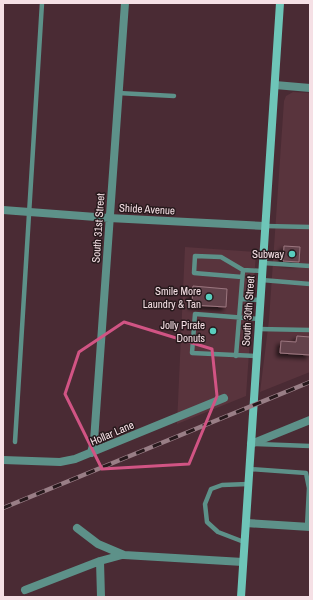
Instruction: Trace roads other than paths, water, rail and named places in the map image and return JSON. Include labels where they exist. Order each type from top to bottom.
[{"type":"street","name":"South 31st Street","points":[[91,453],[94,441],[125,3]]},
{"type":"street","name":"South 30th Street","points":[[241,597],[280,3]]},
{"type":"street","points":[[275,85],[310,88]]},
{"type":"street","name":"Shide Avenue","points":[[3,210],[109,218],[265,226]]},
{"type":"street","name":"Hollar Lane","points":[[3,460],[60,462],[91,453],[224,398]]},
{"type":"street","points":[[251,444],[310,420]]},
{"type":"street","points":[[246,523],[309,527]]},
{"type":"street","points":[[77,528],[98,544],[124,555]]},
{"type":"street","points":[[25,590],[100,561],[124,555],[243,562]]},
{"type":"street","points":[[100,561],[101,597]]},
{"type":"lane","points":[[15,442],[42,3]]},
{"type":"lane","points":[[118,93],[174,96]]},
{"type":"lane","points":[[265,226],[310,227]]},
{"type":"lane","points":[[242,277],[194,273],[195,256],[221,257],[243,270],[262,271],[310,266]]},
{"type":"lane","points":[[236,356],[243,270]]},
{"type":"lane","points":[[262,271],[310,284]]},
{"type":"lane","points":[[241,299],[260,300]]},
{"type":"lane","points":[[256,356],[192,353],[195,314],[259,319]]},
{"type":"lane","points":[[258,328],[310,330]]},
{"type":"lane","points":[[251,444],[310,446]]},
{"type":"lane","points":[[249,468],[306,473],[309,488],[309,527]]},
{"type":"lane","points":[[244,542],[218,532],[207,522],[205,504],[211,489],[222,484],[248,484]]},
{"type":"railway","points":[[3,508],[310,382]]},
{"type":"place","name":"Subway","points":[[292,254]]},
{"type":"place","name":"Smile More Laundry & Tan","points":[[209,297]]},
{"type":"place","name":"Jolly Pirate Donuts","points":[[213,331]]}]
